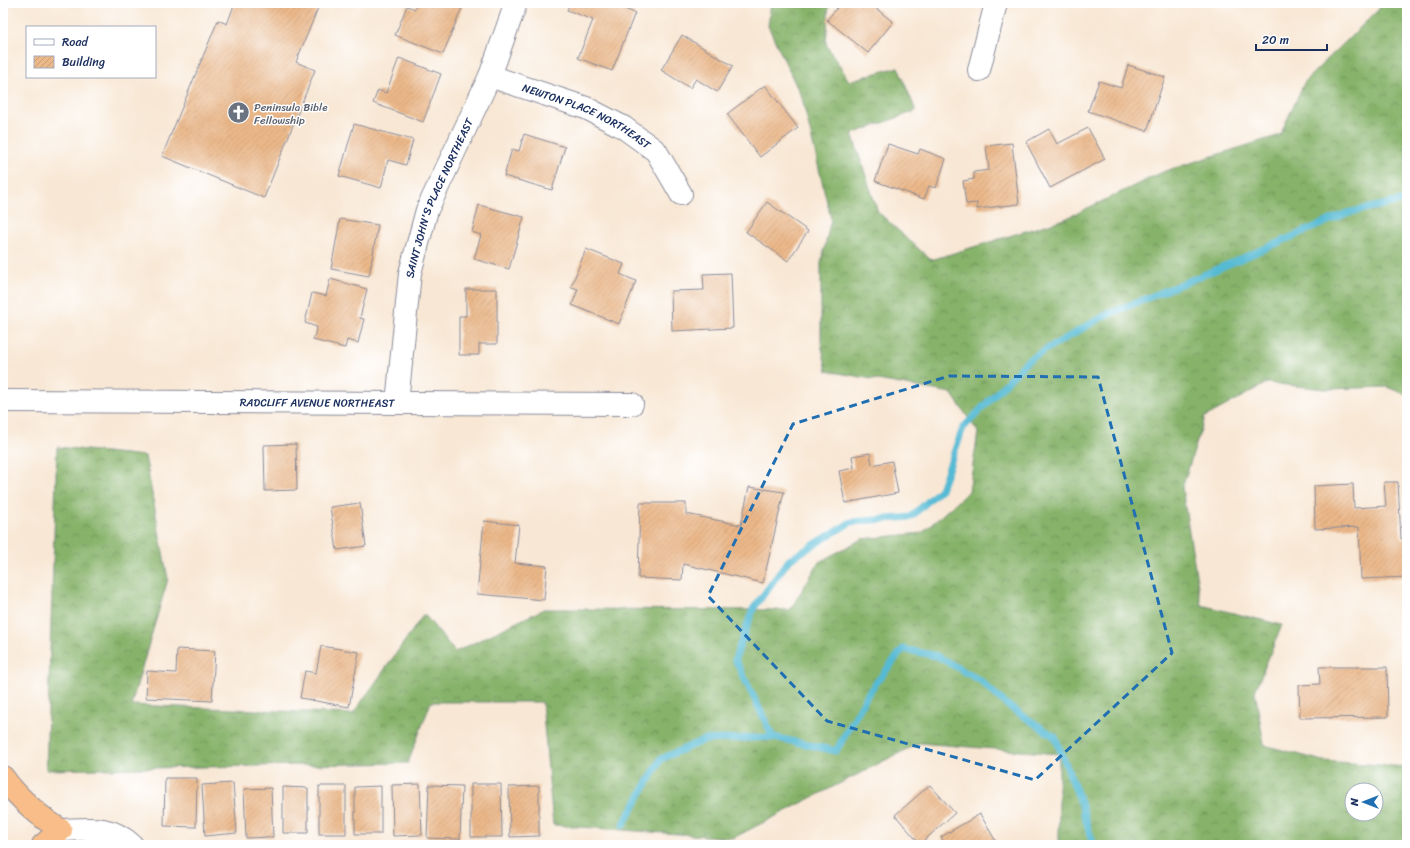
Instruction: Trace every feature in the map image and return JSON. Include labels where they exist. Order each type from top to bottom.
[{"type":"highway","points":[[3,777],[38,814],[61,830],[43,845]]},
{"type":"street","name":"SAINT JOHN'S PLACE NORTHEAST","points":[[397,403],[410,273],[427,210],[490,76],[516,3]]},
{"type":"street","points":[[979,70],[996,3]]},
{"type":"street","name":"NEWTON PLACE NORTHEAST","points":[[490,76],[586,108],[623,127],[656,151],[681,194]]},
{"type":"street","name":"RADCLIFF AVENUE NORTHEAST","points":[[3,401],[632,404]]},
{"type":"street","points":[[61,830],[94,828],[112,832],[132,845]]},
{"type":"highlighted area","points":[[949,376],[1098,377],[1172,653],[1035,780],[827,721],[708,596],[793,424]]},
{"type":"green space","points":[[771,3],[829,3],[826,44],[849,81],[898,67],[916,111],[852,134],[878,212],[931,260],[1065,219],[1165,171],[1280,135],[1305,81],[1378,10],[1383,3],[1407,3],[1407,395],[1387,387],[1325,389],[1267,383],[1205,417],[1182,488],[1201,605],[1282,625],[1255,691],[1264,745],[1323,761],[1407,767],[1407,845],[1059,845],[1059,754],[919,743],[733,838],[553,825],[542,702],[431,702],[408,763],[46,770],[57,447],[145,456],[168,579],[131,705],[353,714],[424,614],[455,652],[544,609],[790,610],[819,562],[862,539],[922,533],[969,491],[978,432],[951,393],[827,371],[821,343],[821,263],[831,219],[802,98],[768,26]]},
{"type":"building","name":"Peninsula Bible Fellowship","points":[[235,3],[320,3],[296,62],[315,70],[264,198],[162,156],[218,20],[227,24]]},
{"type":"building","points":[[417,3],[464,3],[443,54],[395,35],[407,6],[415,9]]},
{"type":"building","points":[[570,3],[609,3],[635,13],[612,71],[578,58],[593,20],[567,10]]},
{"type":"building","points":[[841,3],[869,3],[893,22],[868,53],[827,20]]},
{"type":"building","points":[[682,35],[733,66],[717,92],[696,79],[690,88],[661,70]]},
{"type":"building","points":[[399,58],[441,74],[423,122],[373,103],[378,90],[386,93]]},
{"type":"building","points":[[1128,65],[1165,77],[1147,131],[1088,111],[1099,81],[1121,88]]},
{"type":"building","points":[[765,85],[798,128],[760,157],[727,114]]},
{"type":"building","points":[[354,124],[413,140],[406,165],[388,160],[381,188],[339,176]]},
{"type":"building","points":[[1088,128],[1105,159],[1050,188],[1026,142],[1049,129],[1057,144]]},
{"type":"building","points":[[524,134],[565,147],[552,190],[504,176],[512,149],[519,151]]},
{"type":"building","points":[[1012,143],[1019,204],[977,209],[977,203],[966,204],[963,181],[974,179],[974,172],[989,170],[986,146]]},
{"type":"building","points":[[888,144],[918,154],[920,149],[946,159],[936,188],[929,186],[924,199],[875,181]]},
{"type":"building","points":[[767,202],[808,231],[788,261],[746,232]]},
{"type":"building","points":[[479,205],[524,217],[509,269],[474,259],[481,235],[472,232]]},
{"type":"building","points":[[340,219],[378,225],[369,276],[331,269]]},
{"type":"building","points":[[586,249],[624,264],[620,274],[636,281],[619,324],[572,305],[578,289],[571,287]]},
{"type":"building","points":[[731,273],[733,328],[672,331],[671,291],[704,290],[703,274]]},
{"type":"building","points":[[330,279],[367,289],[360,318],[364,319],[358,343],[347,340],[345,348],[313,340],[317,327],[305,323],[312,293],[326,296]]},
{"type":"building","points":[[466,289],[497,289],[497,344],[479,344],[479,355],[459,355],[459,316],[466,316]]},
{"type":"building","points":[[296,444],[297,490],[265,491],[264,445]]},
{"type":"building","points":[[870,453],[872,465],[892,461],[898,493],[845,503],[839,471],[854,468],[852,456]]},
{"type":"building","points":[[1384,482],[1398,482],[1401,539],[1407,539],[1407,577],[1361,579],[1359,527],[1315,529],[1314,486],[1353,484],[1354,508],[1386,506]]},
{"type":"building","points":[[749,487],[784,492],[763,583],[683,564],[682,580],[638,578],[640,503],[686,503],[686,514],[741,525]]},
{"type":"building","points":[[360,503],[366,546],[337,550],[330,507]]},
{"type":"building","points":[[484,521],[519,525],[515,563],[547,566],[544,600],[477,594]]},
{"type":"building","points":[[321,646],[359,652],[349,707],[300,698],[305,671],[316,673]]},
{"type":"building","points":[[177,649],[215,651],[212,701],[146,698],[147,671],[176,673]]},
{"type":"building","points":[[1319,667],[1387,667],[1388,717],[1300,718],[1299,685],[1320,684]]},
{"type":"building","points":[[165,778],[197,778],[196,827],[164,826]]},
{"type":"building","points":[[233,783],[237,833],[205,836],[202,785]]},
{"type":"building","points":[[420,784],[422,835],[393,836],[392,785]]},
{"type":"building","points":[[471,784],[501,784],[502,837],[471,837]]},
{"type":"building","points":[[429,785],[462,786],[460,839],[427,838]]},
{"type":"building","points":[[930,785],[955,813],[920,844],[895,815]]},
{"type":"building","points":[[319,786],[346,786],[346,834],[319,834]]},
{"type":"building","points":[[381,786],[381,834],[355,834],[355,787]]},
{"type":"building","points":[[539,786],[539,836],[510,837],[509,787]]},
{"type":"building","points":[[283,787],[308,788],[308,833],[283,833]]},
{"type":"building","points":[[271,788],[273,837],[246,838],[244,789]]},
{"type":"building","points":[[980,814],[998,845],[946,845],[941,837]]},
{"type":"waterway","points":[[773,737],[735,659],[753,609],[789,560],[851,522],[911,517],[941,489],[963,428],[1028,360],[1104,316],[1347,213],[1407,200]]},
{"type":"waterway","points":[[623,825],[661,759],[704,740],[773,737],[836,751],[869,692],[903,649],[937,656],[981,681],[1007,705],[1055,737],[1081,803],[1093,845]]},
{"type":"place","name":"Peninsula Bible Fellowship","points":[[239,113]]}]
